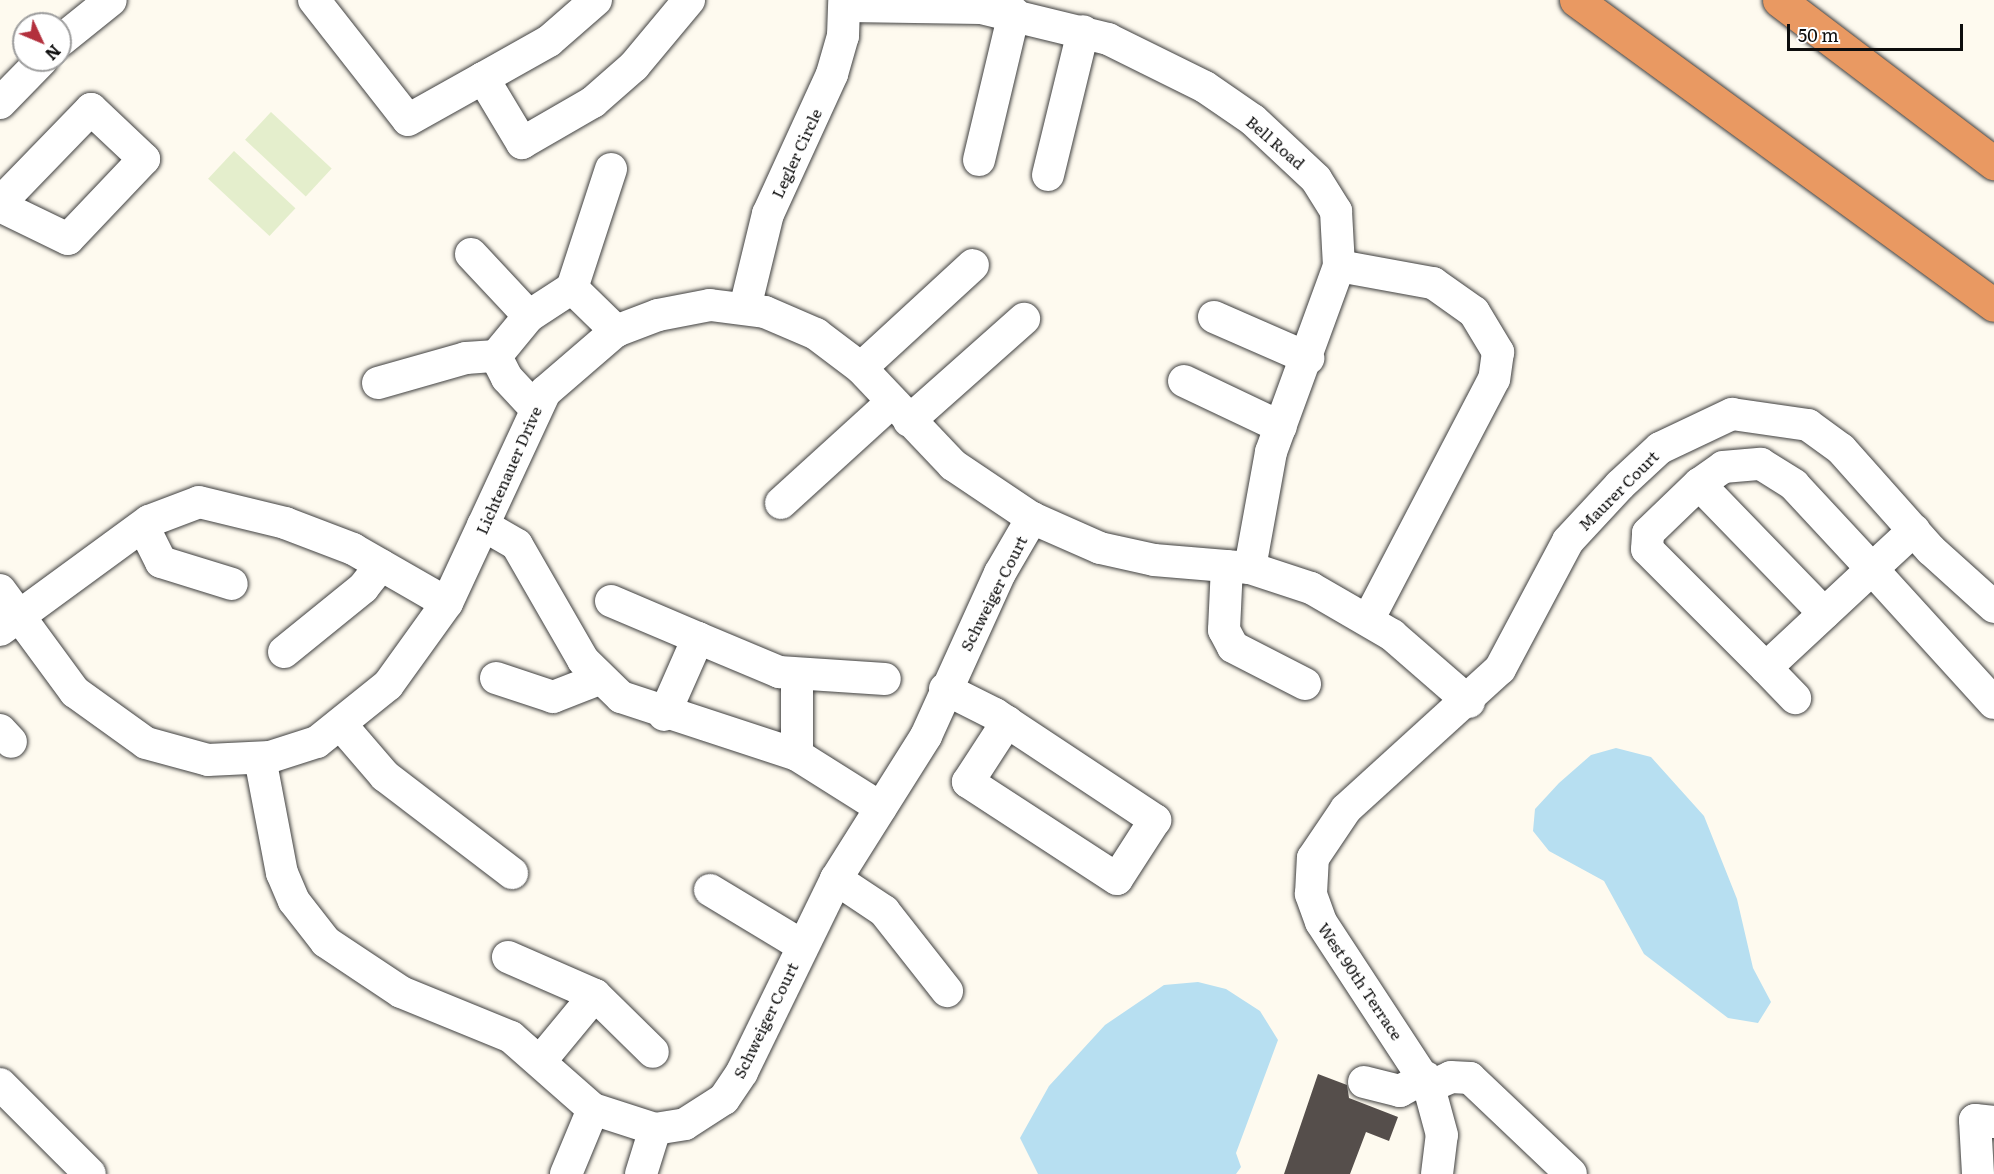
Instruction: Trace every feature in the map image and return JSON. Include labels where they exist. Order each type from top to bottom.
[{"type":"highway","points":[[1576,0],[1994,304]]},
{"type":"highway","points":[[1779,0],[1994,163]]},
{"type":"street","points":[[72,31],[111,0]]},
{"type":"street","points":[[314,0],[408,120],[549,41],[596,0]]},
{"type":"street","points":[[483,78],[522,143],[593,102],[634,66],[689,0]]},
{"type":"street","name":"Bell Road","points":[[845,3],[1014,13],[1083,31],[1155,59],[1261,127],[1316,178],[1336,211],[1339,266],[1308,358],[1281,427],[1239,567],[1224,630],[1233,647],[1305,684]]},
{"type":"street","name":"Legler Circle","points":[[745,308],[768,214],[832,74],[845,3]]},
{"type":"street","points":[[979,160],[1014,13]]},
{"type":"street","points":[[1048,175],[1083,31]]},
{"type":"street","points":[[0,103],[30,72]]},
{"type":"street","points":[[378,383],[466,358],[496,356],[529,316],[572,288],[611,169]]},
{"type":"street","points":[[471,254],[529,316]]},
{"type":"street","points":[[861,368],[973,265]]},
{"type":"street","points":[[1339,266],[1433,283],[1474,312],[1498,352],[1494,379],[1368,620]]},
{"type":"street","points":[[572,288],[616,331]]},
{"type":"street","name":"Lichtenauer Drive","points":[[0,590],[9,623],[75,692],[146,743],[208,760],[260,758],[317,742],[342,726],[388,685],[447,603],[535,408],[582,355],[616,331],[684,309],[745,308],[816,334],[861,368],[953,465],[1032,518],[1101,548],[1154,561],[1239,567],[1311,588],[1368,620],[1469,702]]},
{"type":"street","points":[[1214,317],[1308,358]]},
{"type":"street","points":[[781,503],[1024,319]]},
{"type":"street","points":[[496,356],[507,378],[535,408]]},
{"type":"street","points":[[1184,381],[1281,427]]},
{"type":"street","name":"Maurer Court","points":[[1469,702],[1500,669],[1568,541],[1660,448],[1732,414],[1808,425],[1841,449],[1914,530],[1994,607]]},
{"type":"street","points":[[1795,698],[1647,549],[1648,533],[1699,484],[1723,467],[1761,464],[1794,485],[1994,703]]},
{"type":"street","points":[[1699,484],[1824,613]]},
{"type":"street","points":[[9,623],[143,526],[199,502],[285,523],[381,565],[447,603]]},
{"type":"street","name":"Schweiger Court","points":[[655,1130],[685,1124],[724,1099],[746,1065],[801,945],[836,879],[917,753],[945,689],[1032,518]]},
{"type":"street","points":[[483,525],[517,545],[598,679],[621,697],[664,715],[797,755],[881,808]]},
{"type":"street","points":[[143,526],[161,562],[232,584]]},
{"type":"street","points":[[1766,668],[1914,530]]},
{"type":"street","points":[[284,652],[363,588],[381,565]]},
{"type":"street","points":[[611,601],[779,672],[885,679]]},
{"type":"street","points":[[664,715],[698,638]]},
{"type":"street","points":[[797,755],[798,674]]},
{"type":"street","points":[[496,678],[553,697],[598,679]]},
{"type":"street","points":[[945,689],[1007,722],[1155,820],[1117,879],[968,782],[1007,722]]},
{"type":"street","name":"West 90th Terrace","points":[[1437,1174],[1442,1135],[1427,1082],[1321,922],[1310,876],[1321,840],[1346,809],[1469,702]]},
{"type":"street","points":[[342,726],[386,776],[512,873]]},
{"type":"street","points":[[260,758],[282,873],[294,901],[326,942],[376,979],[478,1019],[542,1059],[593,1109],[655,1130],[641,1174]]},
{"type":"street","points":[[836,879],[884,911],[947,990]]},
{"type":"street","points":[[710,890],[801,945]]},
{"type":"street","points":[[508,957],[595,995],[653,1052]]},
{"type":"street","points":[[542,1059],[595,995]]},
{"type":"street","points":[[1364,1082],[1400,1091],[1451,1077],[1470,1078],[1571,1174]]},
{"type":"street","points":[[0,1084],[90,1174]]},
{"type":"street","points":[[566,1174],[593,1109]]},
{"type":"street","points":[[1978,1174],[1975,1120],[1994,1122]]},
{"type":"green space","points":[[271,112],[332,169],[306,196],[245,140]]},
{"type":"green space","points":[[234,151],[295,208],[270,236],[208,179]]},
{"type":"water","points":[[1616,748],[1651,757],[1704,816],[1737,899],[1753,968],[1771,1002],[1758,1023],[1728,1018],[1644,954],[1604,881],[1549,851],[1533,831],[1535,809],[1559,783],[1591,755]]},
{"type":"water","points":[[1198,982],[1226,989],[1260,1011],[1278,1040],[1236,1153],[1241,1167],[1236,1174],[1038,1174],[1020,1138],[1049,1086],[1105,1025],[1164,985]]},
{"type":"building","points":[[1318,1074],[1347,1085],[1349,1098],[1398,1117],[1389,1141],[1366,1132],[1350,1174],[1284,1174]]}]
